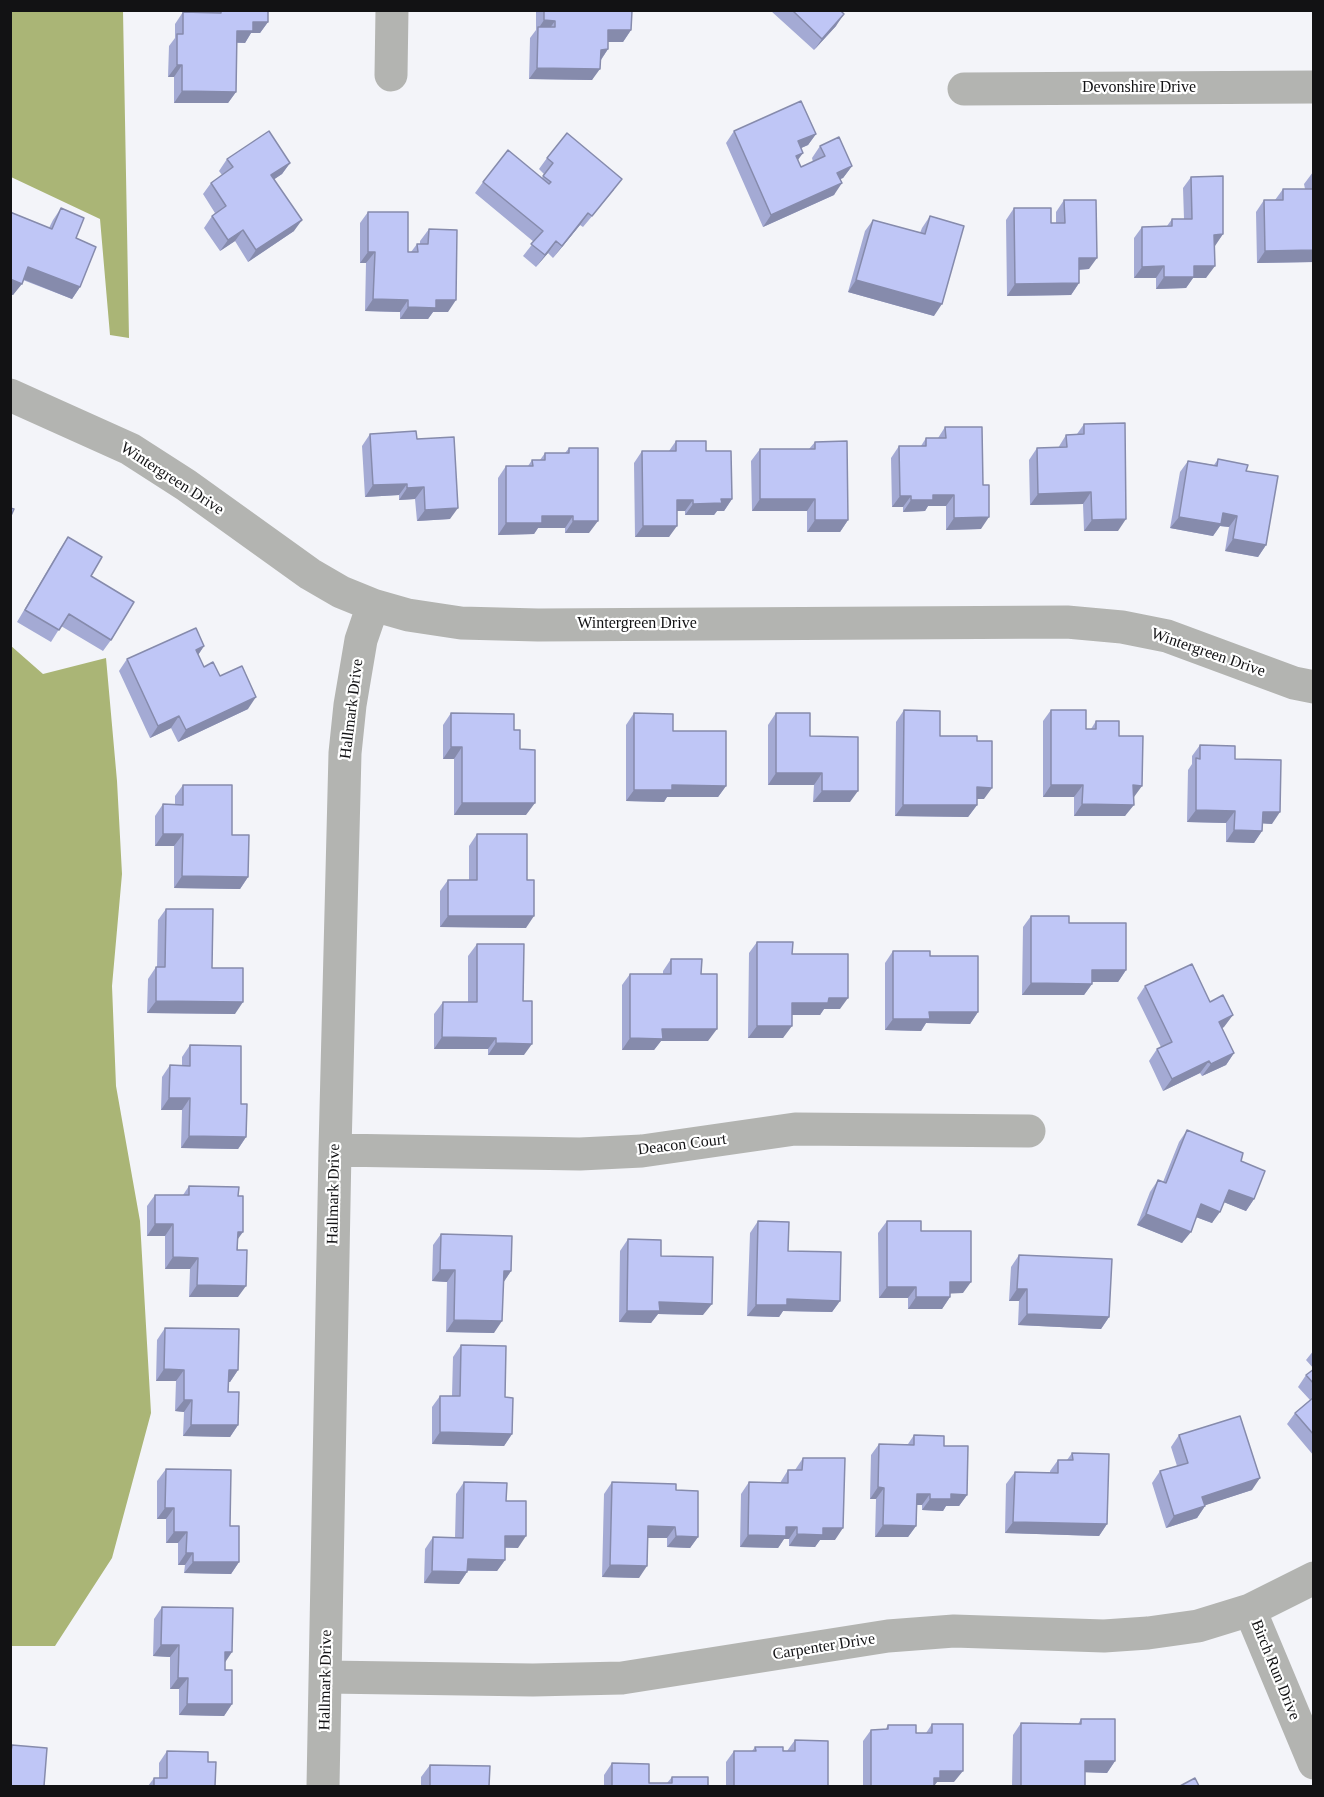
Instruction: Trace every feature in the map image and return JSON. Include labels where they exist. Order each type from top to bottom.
[{"type":"street","points":[[391,75],[392,10]]},
{"type":"street","name":"Devonshire Drive","points":[[964,90],[1314,87]]},
{"type":"street","name":"Wintergreen Drive","points":[[10,394],[130,449],[186,485],[310,574],[341,592],[373,605],[408,615],[472,624],[538,625],[1067,622],[1122,627],[1167,636],[1294,683],[1314,687]]},
{"type":"street","name":"Hallmark Drive","points":[[323,1786],[345,753],[361,640],[373,605]]},
{"type":"street","name":"Deacon Court","points":[[335,1150],[580,1154],[642,1151],[795,1129],[1029,1131]]},
{"type":"street","name":"Carpenter Drive","points":[[326,1677],[533,1680],[622,1678],[888,1636],[954,1631],[1104,1636],[1148,1633],[1198,1626],[1250,1610],[1314,1578]]},
{"type":"street","name":"Birch Run Drive","points":[[1250,1610],[1314,1763]]},
{"type":"green space","points":[[10,11],[123,11],[129,338],[110,335],[100,219],[11,177]]},
{"type":"green space","points":[[10,645],[43,674],[106,658],[117,781],[122,874],[112,986],[116,1086],[140,1221],[151,1413],[112,1558],[55,1646],[10,1646]]},
{"type":"building","points":[[221,10],[268,10],[268,22],[253,22],[253,31],[237,31],[236,92],[182,91],[182,65],[177,65],[177,34],[183,34],[183,12],[221,13]]},
{"type":"building","points":[[544,10],[632,11],[631,30],[608,30],[608,49],[601,50],[600,69],[537,68],[538,27],[555,27],[555,21],[544,20]]},
{"type":"building","points":[[792,10],[840,10],[844,14],[822,39]]},
{"type":"building","points":[[801,101],[816,134],[798,141],[803,153],[796,156],[801,167],[825,156],[820,146],[839,137],[852,166],[837,173],[842,183],[771,215],[734,131]]},
{"type":"building","points":[[269,131],[290,163],[271,175],[302,220],[256,250],[243,230],[228,240],[212,216],[226,206],[211,183],[233,167],[227,159]]},
{"type":"building","points":[[567,133],[622,179],[592,216],[588,213],[562,246],[556,241],[545,255],[531,244],[543,231],[483,182],[508,150],[549,184],[551,182],[543,176],[553,163],[547,158]]},
{"type":"building","points":[[1313,172],[1314,250],[1265,251],[1264,200],[1283,200],[1283,189],[1313,189]]},
{"type":"building","points":[[1223,176],[1223,234],[1214,235],[1215,266],[1194,266],[1194,277],[1164,277],[1164,266],[1142,267],[1142,227],[1172,226],[1172,219],[1192,219],[1191,177]]},
{"type":"building","points":[[1064,200],[1096,200],[1097,258],[1079,258],[1079,283],[1015,284],[1014,208],[1051,208],[1051,223],[1065,223]]},
{"type":"building","points":[[61,208],[84,218],[76,238],[96,247],[80,287],[28,267],[22,284],[10,279],[10,212],[52,229]]},
{"type":"building","points":[[368,212],[408,212],[408,252],[418,252],[417,244],[428,244],[429,229],[457,230],[456,300],[436,300],[436,308],[408,307],[408,300],[373,299],[375,252],[368,252]]},
{"type":"building","points":[[930,216],[964,226],[942,304],[856,280],[873,220],[925,234]]},
{"type":"building","points":[[1125,423],[1126,519],[1092,520],[1091,492],[1038,494],[1037,448],[1067,447],[1066,435],[1084,434],[1084,424]]},
{"type":"building","points":[[945,427],[982,427],[983,485],[989,485],[989,517],[954,518],[954,495],[933,495],[933,500],[911,500],[911,496],[900,496],[899,446],[926,446],[926,438],[946,438]]},
{"type":"building","points":[[416,431],[417,439],[454,437],[458,508],[425,510],[424,487],[407,488],[407,484],[373,485],[370,434]]},
{"type":"building","points":[[676,441],[706,441],[706,451],[731,451],[732,499],[721,499],[722,503],[693,504],[693,500],[677,500],[677,526],[643,526],[642,451],[676,451]]},
{"type":"building","points":[[847,441],[848,520],[815,520],[815,499],[760,499],[760,449],[815,449],[815,442]]},
{"type":"building","points":[[569,448],[598,448],[598,521],[573,521],[573,516],[542,516],[542,523],[506,523],[506,466],[533,466],[532,460],[545,460],[545,453],[569,453]]},
{"type":"building","points":[[1218,459],[1248,465],[1246,471],[1278,476],[1266,545],[1233,539],[1237,516],[1223,513],[1221,524],[1179,517],[1188,461],[1217,466]]},
{"type":"building","points":[[68,537],[102,557],[91,576],[134,602],[111,640],[69,614],[59,630],[25,610]]},
{"type":"building","points":[[196,628],[204,646],[196,650],[204,667],[213,662],[220,676],[242,666],[256,697],[186,730],[179,716],[158,726],[127,659]]},
{"type":"building","points":[[904,710],[940,711],[940,736],[977,736],[977,741],[992,741],[992,788],[977,787],[977,805],[903,805]]},
{"type":"building","points":[[1051,710],[1086,710],[1086,729],[1096,729],[1096,721],[1119,721],[1119,736],[1143,736],[1142,786],[1133,785],[1134,805],[1082,804],[1083,785],[1051,785]]},
{"type":"building","points":[[451,713],[514,714],[514,730],[520,730],[520,749],[535,750],[535,803],[462,803],[462,747],[451,747]]},
{"type":"building","points":[[634,713],[673,714],[673,731],[726,731],[726,786],[672,785],[672,790],[634,790]]},
{"type":"building","points":[[776,713],[810,713],[810,736],[858,737],[858,791],[822,791],[822,773],[776,773]]},
{"type":"building","points":[[1200,745],[1235,746],[1235,759],[1281,760],[1280,812],[1263,812],[1262,831],[1234,830],[1235,811],[1196,810],[1196,758],[1200,759]]},
{"type":"building","points":[[183,785],[232,785],[232,835],[249,835],[248,877],[182,876],[183,834],[163,834],[163,804],[183,805]]},
{"type":"building","points":[[477,834],[527,834],[527,880],[534,880],[534,916],[448,916],[448,880],[477,880]]},
{"type":"building","points":[[166,909],[213,909],[212,968],[243,968],[243,1002],[156,1001],[156,967],[165,967]]},
{"type":"building","points":[[1031,916],[1069,916],[1069,923],[1126,923],[1126,970],[1092,970],[1092,984],[1031,983]]},
{"type":"building","points":[[757,942],[793,942],[792,954],[848,954],[848,998],[829,998],[828,1003],[792,1003],[792,1026],[757,1026]]},
{"type":"building","points":[[477,944],[524,944],[523,1001],[532,1001],[532,1044],[496,1043],[496,1038],[442,1037],[443,1002],[477,1002]]},
{"type":"building","points":[[893,951],[930,951],[930,956],[978,956],[978,1012],[929,1012],[930,1019],[893,1019]]},
{"type":"building","points":[[671,959],[702,959],[701,974],[717,974],[717,1029],[662,1029],[663,1039],[630,1038],[630,974],[671,974]]},
{"type":"building","points":[[1192,964],[1210,1002],[1223,995],[1233,1015],[1219,1022],[1234,1053],[1211,1064],[1209,1061],[1172,1079],[1157,1049],[1172,1042],[1145,986]]},
{"type":"building","points":[[190,1045],[241,1046],[241,1104],[247,1104],[246,1137],[189,1136],[190,1098],[169,1098],[170,1065],[190,1066]]},
{"type":"building","points":[[1187,1130],[1243,1153],[1241,1161],[1265,1171],[1254,1199],[1229,1190],[1220,1212],[1201,1204],[1191,1232],[1146,1214],[1158,1180],[1166,1183]]},
{"type":"building","points":[[189,1186],[239,1187],[238,1196],[243,1196],[243,1232],[238,1232],[237,1250],[247,1250],[246,1286],[197,1285],[198,1258],[173,1257],[173,1224],[155,1224],[155,1195],[189,1195]]},
{"type":"building","points":[[758,1221],[789,1222],[788,1251],[841,1252],[840,1301],[787,1299],[787,1305],[756,1305]]},
{"type":"building","points":[[887,1221],[921,1221],[921,1231],[971,1231],[971,1282],[950,1282],[950,1297],[916,1297],[916,1287],[887,1287]]},
{"type":"building","points":[[441,1234],[512,1236],[511,1271],[504,1271],[502,1321],[454,1320],[455,1270],[440,1270]]},
{"type":"building","points":[[628,1239],[661,1240],[661,1256],[713,1257],[712,1304],[659,1302],[660,1311],[627,1311]]},
{"type":"building","points":[[1019,1255],[1112,1259],[1109,1317],[1027,1314],[1027,1289],[1017,1289]]},
{"type":"building","points":[[165,1328],[239,1329],[238,1370],[229,1370],[228,1392],[239,1392],[238,1425],[191,1425],[192,1400],[184,1400],[184,1370],[164,1369]]},
{"type":"building","points":[[461,1345],[506,1346],[505,1397],[513,1398],[512,1434],[440,1432],[440,1396],[460,1396]]},
{"type":"building","points":[[1314,1369],[1314,1384],[1306,1375]]},
{"type":"building","points":[[1314,1397],[1314,1435],[1295,1413]]},
{"type":"building","points":[[1240,1416],[1260,1478],[1202,1497],[1205,1506],[1174,1516],[1160,1471],[1188,1463],[1179,1435]]},
{"type":"building","points":[[914,1435],[944,1436],[944,1446],[968,1446],[967,1495],[951,1494],[951,1499],[930,1499],[930,1494],[917,1494],[916,1526],[883,1525],[884,1488],[878,1487],[879,1444],[914,1445]]},
{"type":"building","points":[[1072,1453],[1109,1454],[1107,1524],[1013,1522],[1015,1472],[1058,1473],[1058,1460],[1073,1460]]},
{"type":"building","points":[[803,1458],[845,1458],[843,1528],[823,1528],[823,1535],[797,1534],[797,1527],[786,1527],[786,1536],[748,1535],[749,1482],[788,1483],[788,1470],[802,1470]]},
{"type":"building","points":[[166,1469],[231,1470],[230,1526],[239,1526],[239,1562],[193,1562],[193,1553],[186,1553],[187,1532],[174,1532],[174,1508],[165,1508]]},
{"type":"building","points":[[464,1482],[507,1483],[506,1501],[526,1501],[526,1536],[505,1536],[505,1560],[468,1559],[467,1572],[432,1571],[433,1537],[463,1538]]},
{"type":"building","points":[[612,1482],[676,1484],[676,1490],[698,1491],[698,1537],[676,1536],[675,1527],[648,1526],[647,1566],[610,1565]]},
{"type":"building","points":[[162,1607],[233,1608],[232,1652],[225,1652],[225,1670],[232,1670],[232,1704],[187,1704],[188,1678],[178,1678],[179,1645],[161,1645]]},
{"type":"building","points":[[1081,1719],[1115,1719],[1115,1761],[1085,1761],[1085,1786],[1021,1786],[1021,1723],[1081,1724]]},
{"type":"building","points":[[932,1724],[963,1724],[963,1771],[940,1771],[940,1778],[934,1778],[934,1786],[871,1786],[871,1730],[888,1729],[888,1725],[916,1725],[916,1733],[932,1733]]},
{"type":"building","points":[[795,1740],[828,1741],[828,1786],[734,1786],[734,1751],[756,1751],[755,1747],[783,1747],[783,1751],[795,1751]]},
{"type":"building","points":[[12,1745],[47,1748],[44,1786],[10,1786]]},
{"type":"building","points":[[167,1751],[208,1752],[208,1762],[216,1762],[215,1786],[154,1786],[154,1778],[167,1778]]},
{"type":"building","points":[[612,1763],[649,1764],[649,1783],[672,1783],[672,1777],[708,1777],[708,1786],[612,1786]]},
{"type":"building","points":[[430,1765],[490,1766],[489,1786],[430,1786]]},
{"type":"building","points":[[1195,1778],[1199,1786],[1180,1786]]}]
